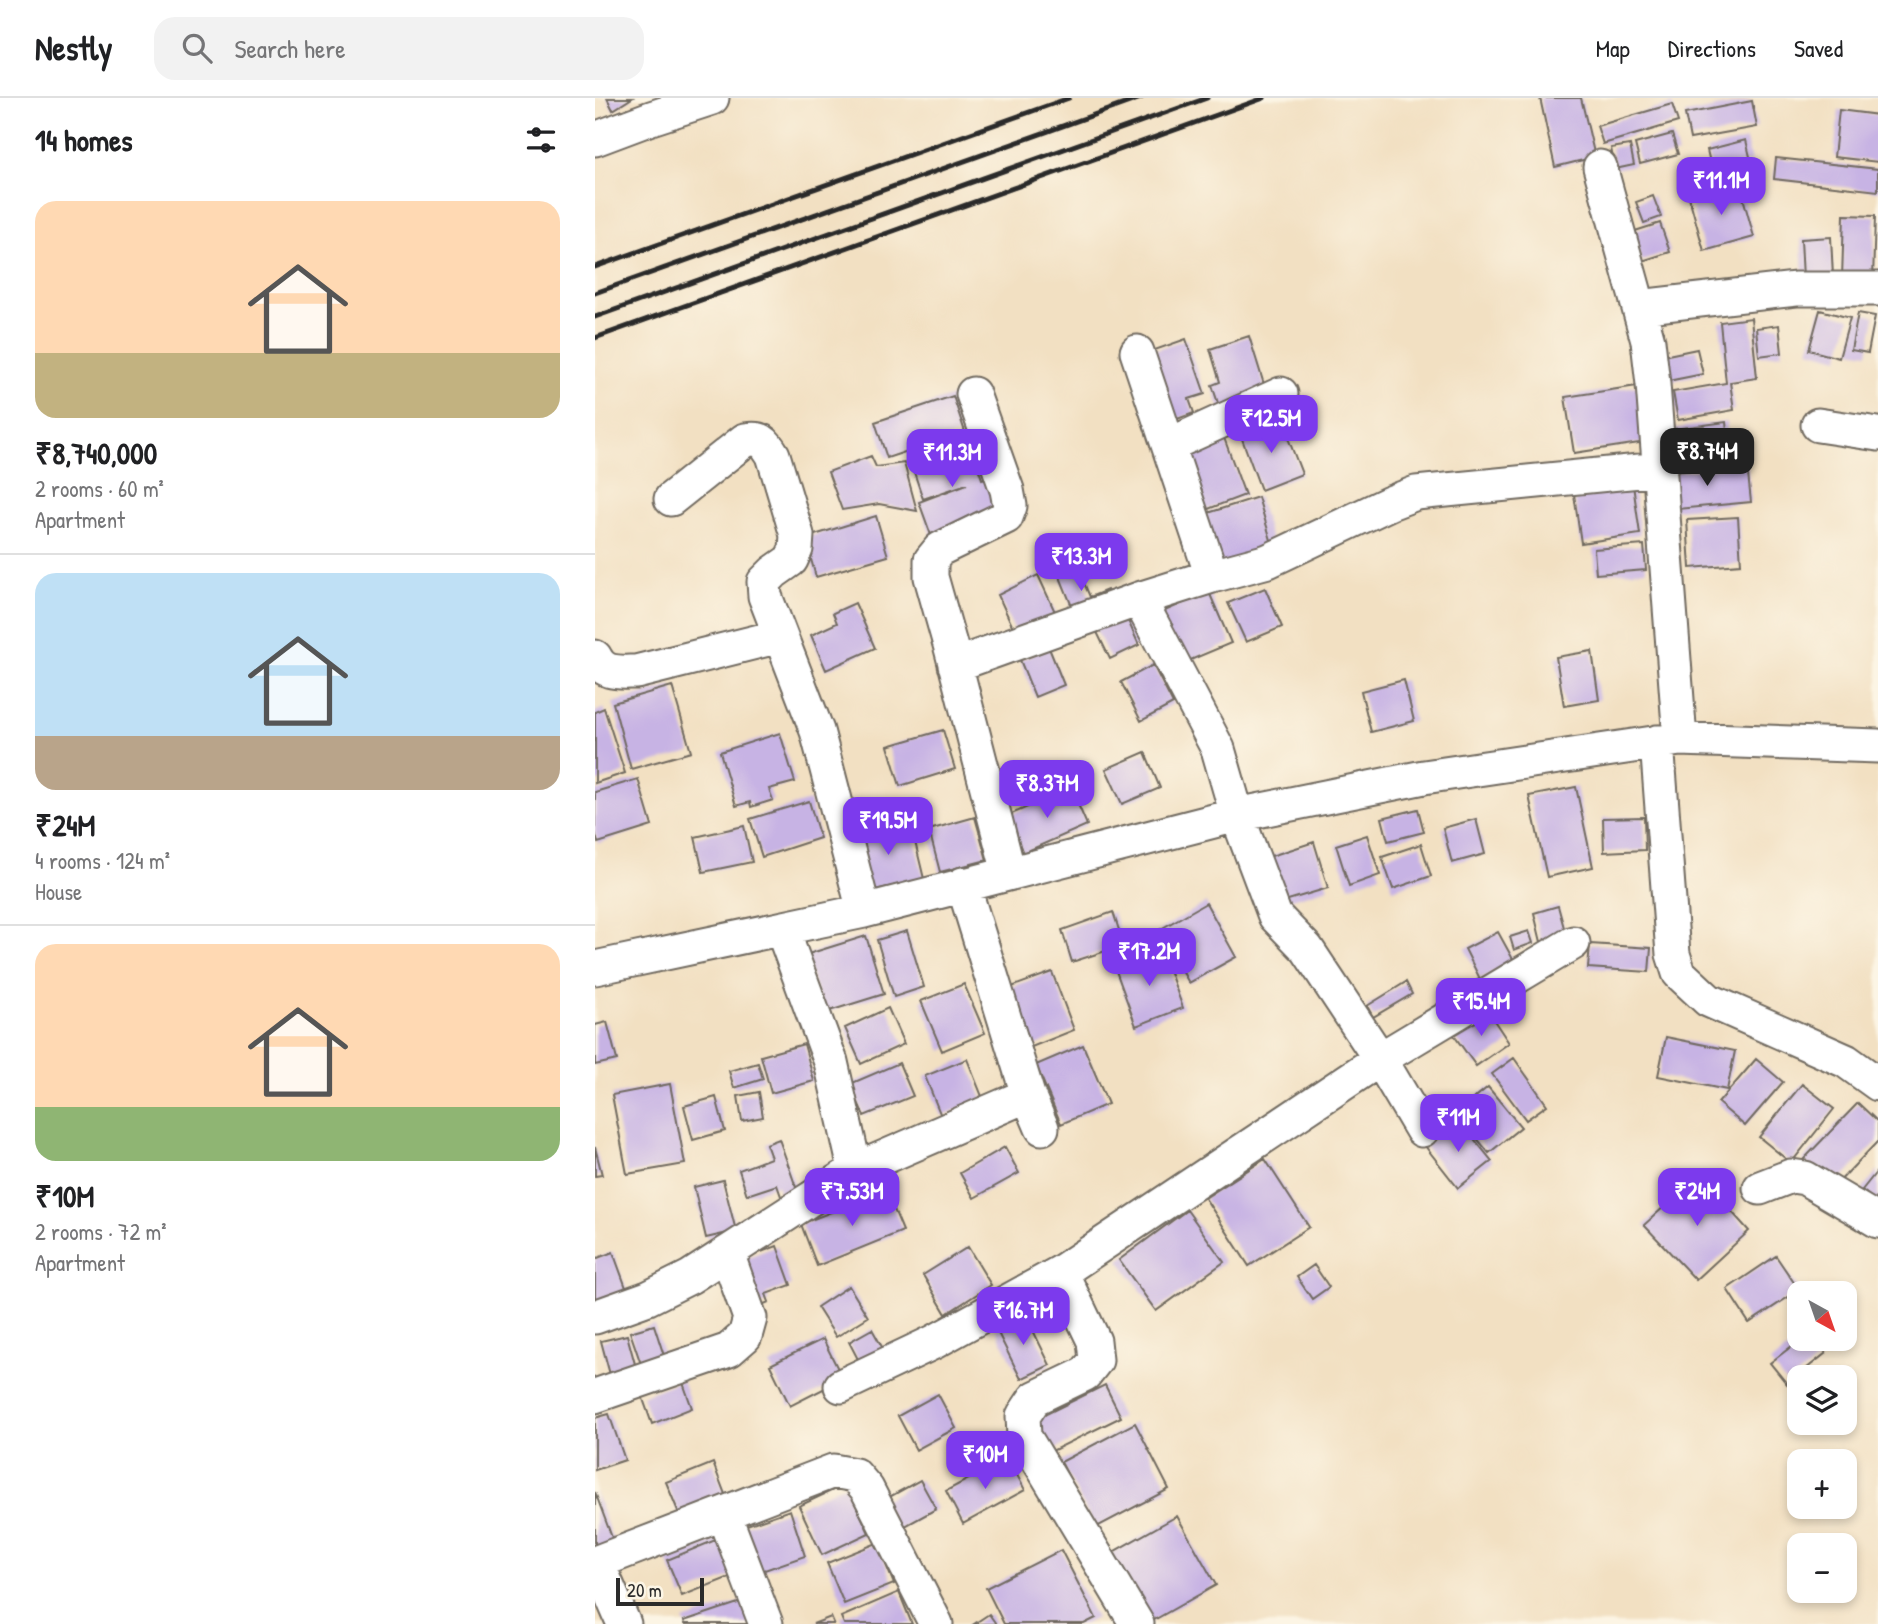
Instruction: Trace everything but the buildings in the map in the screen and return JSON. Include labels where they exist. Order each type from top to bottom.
[{"type":"street","points":[[595,139],[712,98]]},
{"type":"street","points":[[1600,167],[1650,352],[1660,469],[1673,954],[1679,974],[1708,1000],[1846,1062],[1878,1084]]},
{"type":"street","points":[[1639,307],[1796,289],[1878,289]]},
{"type":"street","points":[[1137,352],[1212,576]]},
{"type":"street","points":[[973,394],[1007,490],[1010,506],[1006,517],[940,549],[931,560],[931,577],[1009,873]]},
{"type":"street","points":[[1168,445],[1281,394]]},
{"type":"street","points":[[1818,425],[1878,434]]},
{"type":"street","points":[[671,499],[745,440],[757,438],[766,443],[773,455],[797,535],[796,549],[791,560],[764,583],[765,596],[817,731],[864,911]]},
{"type":"street","points":[[955,665],[1139,599],[1268,561],[1390,502],[1416,493],[1660,469]]},
{"type":"street","points":[[1139,599],[1219,749],[1237,815],[1275,916],[1307,949],[1380,1059],[1422,1129]]},
{"type":"street","points":[[595,657],[598,663],[611,673],[636,672],[780,636]]},
{"type":"street","points":[[595,968],[864,911],[1237,815],[1424,778],[1669,741],[1878,746]]},
{"type":"street","points":[[963,884],[1028,1095],[1042,1128]]},
{"type":"street","points":[[782,929],[831,1062],[857,1179]]},
{"type":"street","points":[[841,1386],[945,1337],[1061,1272],[1380,1059],[1573,943]]},
{"type":"street","points":[[595,1317],[690,1277],[727,1252],[857,1179],[1028,1095]]},
{"type":"street","points":[[1760,1188],[1791,1176],[1805,1178],[1878,1221]]},
{"type":"street","points":[[595,1396],[729,1350],[745,1336],[750,1318],[727,1252]]},
{"type":"street","points":[[1061,1272],[1094,1341],[1096,1360],[1084,1374],[1035,1398],[1023,1416],[1024,1436],[1137,1624]]},
{"type":"street","points":[[624,1624],[596,1562],[833,1471],[855,1475],[867,1489],[936,1624]]},
{"type":"street","points":[[724,1514],[765,1624]]},
{"type":"railway","points":[[595,267],[1069,98]]},
{"type":"railway","points":[[595,293],[1141,98]]},
{"type":"railway","points":[[595,317],[1207,98]]},
{"type":"railway","points":[[595,338],[1264,98]]}]
